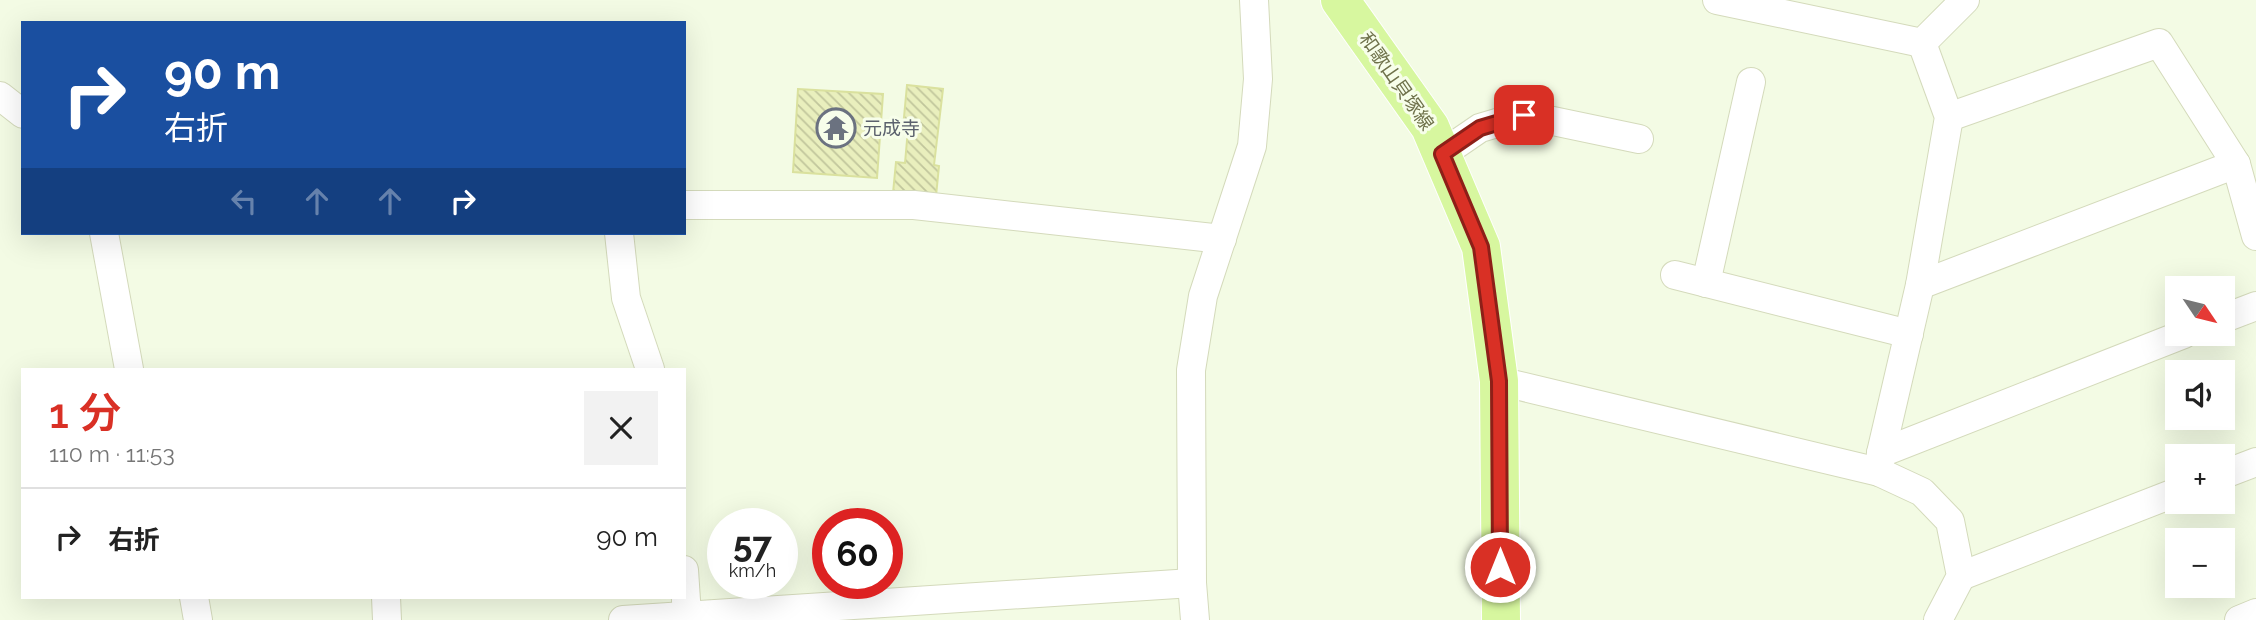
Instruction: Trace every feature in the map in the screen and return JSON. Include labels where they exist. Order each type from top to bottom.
[{"type":"main road","name":"和歌山貝塚線","points":[[1340,0],[1430,127],[1481,247],[1499,381],[1501,620]]},
{"type":"street","points":[[1195,620],[1192,583],[1191,370],[1203,296],[1252,146],[1258,79],[1254,0]]},
{"type":"street","points":[[1717,0],[1747,3],[1922,43]]},
{"type":"street","points":[[1922,43],[1965,0]]},
{"type":"street","points":[[1880,462],[1920,285],[1949,117],[1922,43]]},
{"type":"street","points":[[1949,117],[2159,43],[2236,164],[2256,236]]},
{"type":"street","points":[[1706,283],[1751,82]]},
{"type":"street","points":[[0,96],[21,112]]},
{"type":"street","points":[[1442,154],[1480,128],[1524,115],[1639,139]]},
{"type":"street","points":[[1920,285],[2236,164]]},
{"type":"street","points":[[686,205],[914,205],[1222,239]]},
{"type":"street","points":[[104,235],[129,368]]},
{"type":"street","points":[[619,235],[626,298],[650,368]]},
{"type":"street","points":[[1675,275],[1909,334]]},
{"type":"street","points":[[2235,314],[2256,306]]},
{"type":"street","points":[[1880,462],[2165,342]]},
{"type":"street","points":[[1499,381],[1880,462],[1922,492],[1951,521],[1961,576],[1938,620]]},
{"type":"street","points":[[2235,470],[2256,462]]},
{"type":"street","points":[[1961,576],[2165,497]]},
{"type":"street","points":[[623,620],[1192,583]]},
{"type":"street","points":[[194,599],[198,620]]},
{"type":"street","points":[[386,599],[387,620]]},
{"type":"street","points":[[686,599],[687,616]]},
{"type":"street","points":[[2239,620],[2256,613]]},
{"type":"building","points":[[907,85],[943,89],[934,165],[939,166],[936,196],[893,193],[896,162],[905,163],[908,129],[903,128]]},
{"type":"building","points":[[798,89],[883,94],[877,178],[793,172]]},
{"type":"place","name":"元成寺","points":[[836,128]]},
{"type":"route","points":[[1500,567],[1499,381],[1481,247],[1442,154],[1480,128],[1524,115]]}]
